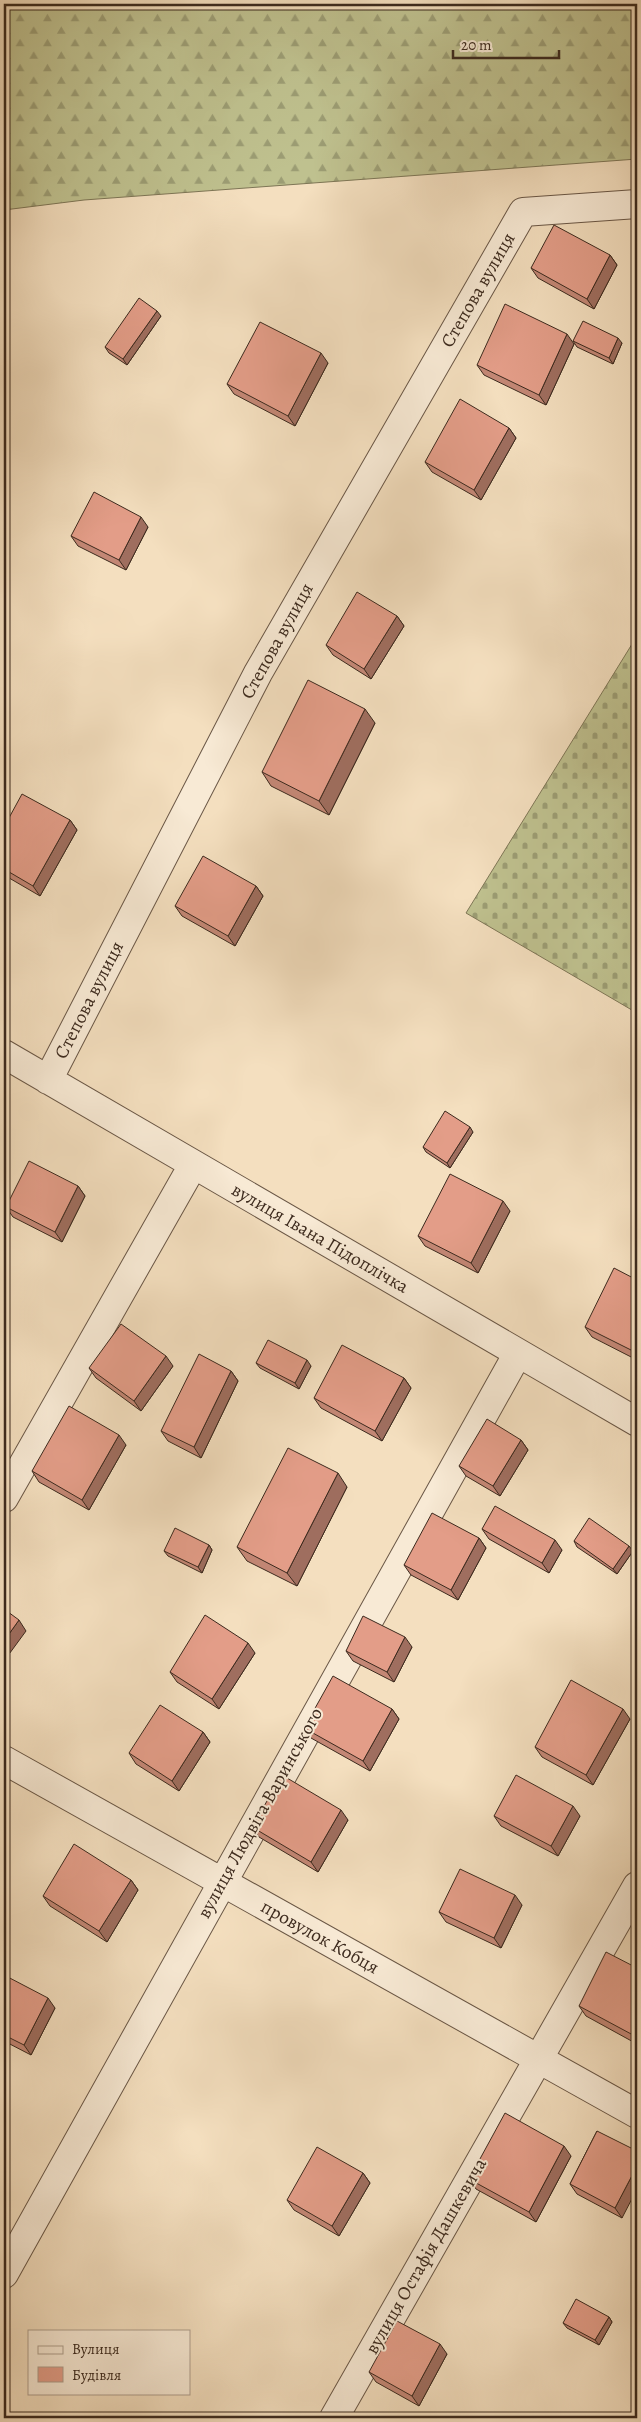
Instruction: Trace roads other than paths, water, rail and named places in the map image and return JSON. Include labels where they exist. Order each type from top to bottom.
[{"type":"street","name":"Степова вулиця","points":[[48,1080],[258,673],[523,212],[637,204]]},
{"type":"street","name":"вулиця Івана Підоплічка","points":[[4,1054],[637,1422]]},
{"type":"street","points":[[4,1498],[194,1165]]},
{"type":"street","name":"вулиця Людвіга Варинського","points":[[4,2274],[221,1882],[518,1353]]},
{"type":"street","name":"провулок Кобця","points":[[4,1760],[637,2114]]},
{"type":"street","name":"вулиця Остафія Дашкевича","points":[[334,2418],[637,1886]]}]
